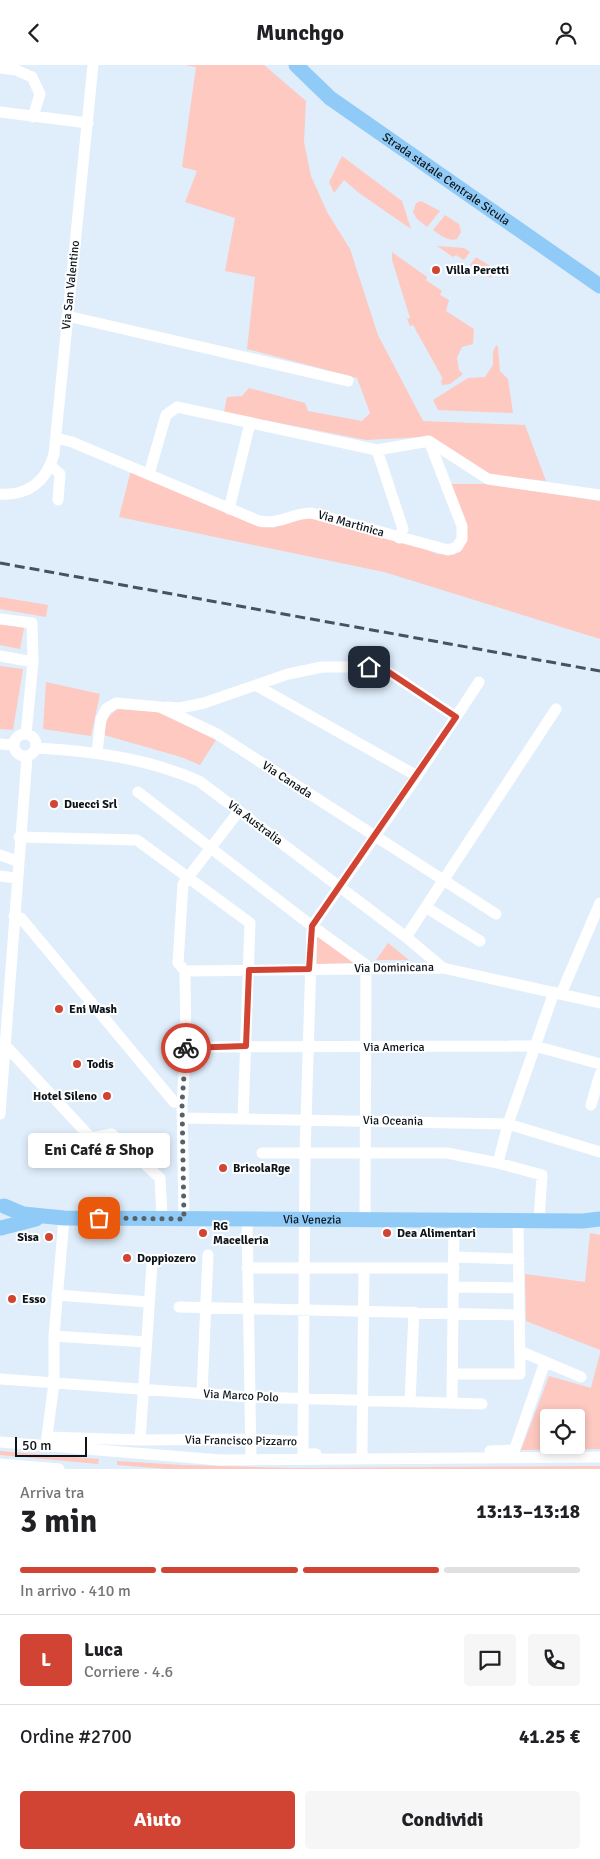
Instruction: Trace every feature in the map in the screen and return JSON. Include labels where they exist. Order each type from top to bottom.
[{"type":"main road","name":"Strada statale Centrale Sicula","points":[[296,65],[330,98],[600,286]]},
{"type":"main road","points":[[2,1201],[23,1214],[42,1217]]},
{"type":"main road","points":[[1,1228],[6,1217],[2,1201]]},
{"type":"main road","name":"Via Venezia","points":[[42,1217],[454,1221],[583,1221],[600,1219]]},
{"type":"main road","points":[[1,1228],[42,1217]]},
{"type":"main road","name":"Via Venezia","points":[[583,1221],[600,1225]]},
{"type":"street","name":"Via San Valentino","points":[[50,467],[56,438],[93,65]]},
{"type":"street","points":[[0,69],[16,70],[32,77],[40,94],[33,117]]},
{"type":"street","points":[[0,112],[88,123]]},
{"type":"street","points":[[67,316],[348,381]]},
{"type":"street","points":[[149,474],[166,415],[177,407],[377,450],[429,441],[488,479],[600,495]]},
{"type":"street","points":[[229,509],[250,423]]},
{"type":"street","name":"Via Martinica","points":[[56,438],[72,441],[229,509],[271,523],[302,513],[311,513],[448,550],[457,547],[462,539],[462,526],[429,441]]},
{"type":"street","points":[[377,450],[403,529],[399,538]]},
{"type":"street","points":[[0,494],[16,494],[30,489],[43,479],[50,467],[60,475],[58,500]]},
{"type":"street","points":[[0,619],[32,623],[33,661],[26,734]]},
{"type":"street","points":[[0,656],[33,661]]},
{"type":"street","points":[[160,707],[180,708],[204,703],[288,674],[322,667],[369,667],[387,671],[456,717]]},
{"type":"street","points":[[303,1442],[305,1154],[309,969],[312,926],[417,776],[479,682]]},
{"type":"street","points":[[257,686],[417,776]]},
{"type":"street","name":"Via Canada","points":[[97,752],[101,719],[106,709],[116,703],[160,707],[217,734],[496,914]]},
{"type":"street","points":[[406,937],[445,881],[556,709]]},
{"type":"street","points":[[0,1114],[3,1045],[19,837],[27,757],[31,755],[36,747],[34,738],[26,734],[17,737],[13,745]]},
{"type":"street","points":[[0,744],[13,745]]},
{"type":"street","points":[[13,745],[18,754],[27,757]]},
{"type":"street","name":"Via Australia","points":[[36,747],[97,752],[171,769],[199,781],[406,937],[443,968]]},
{"type":"street","points":[[138,792],[312,926],[366,965],[365,1047],[367,1121],[365,1220]]},
{"type":"street","points":[[184,1219],[182,1103],[186,1047],[184,971],[178,963],[183,883],[239,811]]},
{"type":"street","points":[[19,837],[137,840],[187,879],[250,923],[243,1119]]},
{"type":"street","points":[[0,855],[18,861]]},
{"type":"street","points":[[0,876],[16,878]]},
{"type":"street","points":[[498,1163],[508,1123],[536,1046],[558,993],[600,903]]},
{"type":"street","points":[[427,907],[480,941]]},
{"type":"street","points":[[14,917],[21,918],[174,1102],[182,1103]]},
{"type":"street","points":[[0,936],[12,937]]},
{"type":"street","name":"Via Dominicana","points":[[184,971],[443,968],[600,1003]]},
{"type":"street","points":[[3,1045],[90,1138],[112,1134],[160,1178],[162,1218]]},
{"type":"street","name":"Via America","points":[[186,1047],[536,1046],[600,1064]]},
{"type":"street","points":[[591,1105],[600,1074]]},
{"type":"street","name":"Via Oceania","points":[[182,1118],[508,1123],[600,1152]]},
{"type":"street","points":[[262,1153],[447,1153],[498,1163],[542,1175],[539,1221]]},
{"type":"street","points":[[47,1441],[54,1383],[54,1336],[64,1218]]},
{"type":"street","points":[[247,1219],[251,1459]]},
{"type":"street","points":[[452,1402],[454,1221]]},
{"type":"street","points":[[452,1373],[520,1374],[518,1221]]},
{"type":"street","points":[[202,1394],[208,1255]]},
{"type":"street","points":[[247,1268],[364,1268],[519,1259]]},
{"type":"street","points":[[140,1441],[152,1264]]},
{"type":"street","points":[[362,1453],[364,1268]]},
{"type":"street","points":[[454,1287],[519,1287]]},
{"type":"street","points":[[57,1295],[149,1302]]},
{"type":"street","points":[[179,1307],[520,1315]]},
{"type":"street","points":[[410,1401],[414,1312]]},
{"type":"street","points":[[54,1336],[146,1343]]},
{"type":"street","points":[[520,1351],[580,1377]]},
{"type":"street","points":[[513,1455],[546,1362]]},
{"type":"street","name":"Via Marco Polo","points":[[0,1379],[250,1397],[482,1404]]},
{"type":"street","name":"Via Francisco Pizzarro","points":[[47,1441],[250,1439],[303,1442],[303,1454],[513,1455]]},
{"type":"street","points":[[0,1442],[47,1441],[220,1460],[513,1455],[600,1457]]},
{"type":"street","points":[[0,1464],[59,1469]]},
{"type":"shaded area","points":[[185,65],[264,65],[306,101],[304,142],[311,176],[327,212],[350,249],[378,335],[423,421],[525,425],[546,481],[492,475],[421,437],[366,440],[224,412],[227,397],[242,396],[249,388],[305,403],[308,411],[362,421],[370,413],[357,378],[247,349],[255,277],[225,271],[235,218],[185,202],[197,171],[182,167],[196,67]]},
{"type":"shaded area","points":[[342,156],[402,201],[411,229],[359,193],[344,180],[334,193],[329,182]]},
{"type":"shaded area","points":[[421,201],[440,211],[427,227],[417,219],[413,212],[416,203]]},
{"type":"shaded area","points":[[445,215],[459,224],[461,232],[457,239],[448,239],[433,230]]},
{"type":"shaded area","points":[[437,246],[464,248],[470,252],[464,260],[456,255],[453,257]]},
{"type":"shaded area","points":[[392,252],[427,277],[426,280],[442,291],[440,295],[449,300],[446,311],[474,329],[473,344],[462,347],[457,358],[459,370],[463,374],[450,384],[442,385],[441,380],[443,379],[413,325],[410,326],[407,319],[410,318],[392,260]]},
{"type":"shaded area","points":[[476,257],[496,270],[491,278],[470,265]]},
{"type":"shaded area","points":[[496,345],[498,347],[500,371],[508,379],[513,413],[438,410],[433,400],[468,378],[485,377],[493,365],[493,352]]},
{"type":"shaded area","points":[[131,470],[251,523],[273,528],[296,519],[317,517],[399,538],[437,554],[454,555],[465,539],[465,521],[449,484],[487,484],[600,501],[600,639],[384,572],[119,517]]},
{"type":"shaded area","points":[[0,597],[48,605],[46,617],[0,609]]},
{"type":"shaded area","points":[[0,623],[24,628],[20,649],[0,645]]},
{"type":"shaded area","points":[[0,666],[23,669],[13,730],[0,729]]},
{"type":"shaded area","points":[[46,682],[100,694],[91,736],[43,729]]},
{"type":"shaded area","points":[[118,709],[159,712],[216,740],[200,765],[181,757],[104,735],[107,720]]},
{"type":"shaded area","points":[[316,934],[354,963],[316,964]]},
{"type":"shaded area","points":[[388,943],[409,960],[376,960]]},
{"type":"shaded area","points":[[590,1233],[600,1235],[600,1350],[526,1321],[525,1274],[585,1282]]},
{"type":"shaded area","points":[[600,1353],[600,1449],[585,1449],[585,1409],[540,1409],[540,1450],[521,1450],[549,1376],[591,1388]]},
{"type":"shaded area","points":[[0,1451],[99,1459],[98,1464],[0,1455]]},
{"type":"shaded area","points":[[117,1461],[292,1468],[600,1466],[600,1469],[167,1469],[117,1465]]},
{"type":"railway","points":[[0,563],[600,671]]},
{"type":"way so far","points":[[99,1218],[184,1219],[182,1103],[186,1048]]},
{"type":"place","name":"Villa Peretti","points":[[436,270]]},
{"type":"place","name":"Duecci Srl","points":[[54,804]]},
{"type":"place","name":"Eni Wash","points":[[59,1009]]},
{"type":"place","name":"Todis","points":[[77,1064]]},
{"type":"place","name":"Hotel Sileno","points":[[107,1096]]},
{"type":"place","name":"BricolaRge","points":[[223,1168]]},
{"type":"place","name":"Eni Café & Shop","points":[[99,1218]]},
{"type":"place","name":"RG Macelleria","points":[[203,1233]]},
{"type":"place","name":"Dea Alimentari","points":[[387,1233]]},
{"type":"place","name":"Sisa","points":[[49,1237]]},
{"type":"place","name":"Doppiozero","points":[[127,1258]]},
{"type":"place","name":"Esso","points":[[12,1299]]},
{"type":"route","points":[[186,1048],[246,1046],[249,970],[309,969],[312,926],[456,717],[387,671],[369,667]]}]
